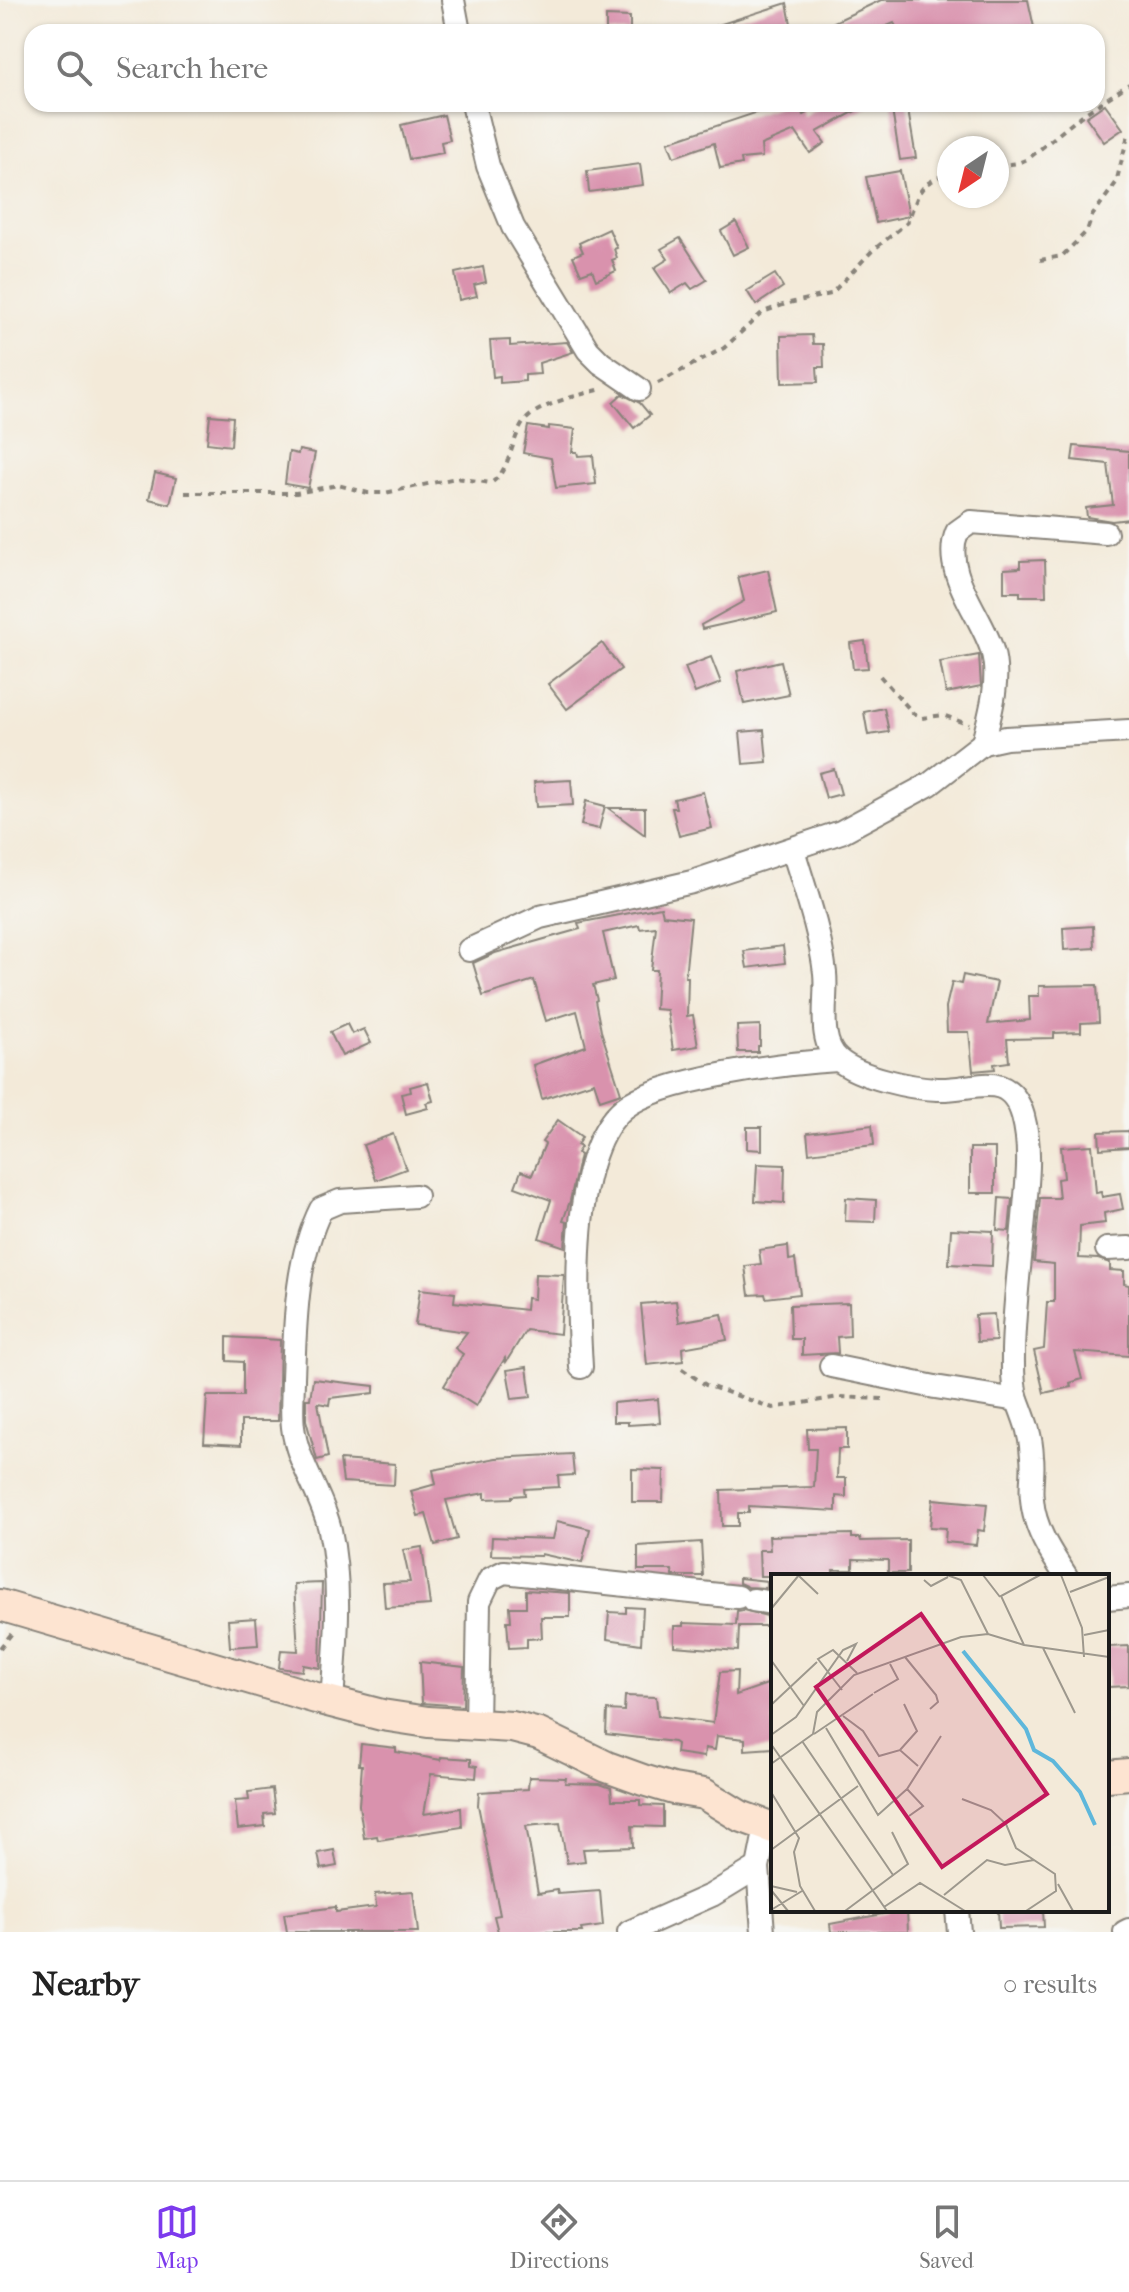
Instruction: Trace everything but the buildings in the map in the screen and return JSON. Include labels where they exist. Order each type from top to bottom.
[{"type":"street","points":[[453,0],[458,24]]},
{"type":"street","points":[[475,112],[488,166],[513,227],[588,350],[601,363],[639,389]]},
{"type":"street","points":[[469,950],[516,926],[551,914],[666,889],[793,850],[841,832],[930,784],[984,738],[995,685],[992,647],[961,585],[953,552],[957,532],[971,522],[1106,533]]},
{"type":"street","points":[[984,738],[1129,731]]},
{"type":"street","points":[[793,850],[814,920],[825,974],[829,1044],[838,1060],[852,1068],[913,1087],[941,1090],[984,1083],[1000,1087],[1014,1094],[1023,1117],[1029,1164],[1013,1349],[1014,1381],[1017,1400],[1028,1424],[1033,1459],[1032,1499],[1038,1527],[1065,1574]]},
{"type":"street","points":[[581,1367],[577,1281],[579,1233],[599,1144],[623,1109],[641,1096],[659,1089],[793,1063],[838,1060]]},
{"type":"street","points":[[332,1701],[336,1568],[330,1529],[319,1493],[302,1461],[293,1428],[295,1330],[303,1272],[321,1209],[340,1201],[416,1196]]},
{"type":"street","points":[[831,1366],[1017,1400]]},
{"type":"street","points":[[477,1726],[479,1602],[490,1579],[504,1572],[691,1590],[755,1600]]},
{"type":"street","points":[[1109,1598],[1129,1596]]},
{"type":"street","points":[[0,1605],[332,1701],[398,1717],[512,1727],[539,1734],[607,1767],[673,1789],[704,1794],[769,1827],[758,1867],[763,1932]]},
{"type":"street","points":[[1109,1776],[1129,1774]]},
{"type":"street","points":[[629,1932],[712,1895],[758,1867]]},
{"type":"street","points":[[957,1912],[959,1932]]},
{"type":"path","points":[[1105,100],[1129,84]]},
{"type":"path","points":[[1009,164],[1028,159],[1087,112]]},
{"type":"path","points":[[1040,260],[1062,256],[1087,231],[1092,216],[1116,183],[1129,131]]},
{"type":"path","points":[[185,493],[296,493],[338,485],[368,493],[385,493],[456,478],[491,483],[503,468],[529,417],[561,401],[587,393],[621,387],[639,389],[658,383],[724,348],[763,312],[831,294],[866,256],[907,223],[919,193],[937,176]]},
{"type":"path","points":[[880,676],[914,714],[922,718],[943,715],[984,738]]},
{"type":"path","points":[[682,1369],[706,1385],[773,1408],[839,1397],[889,1399]]}]
